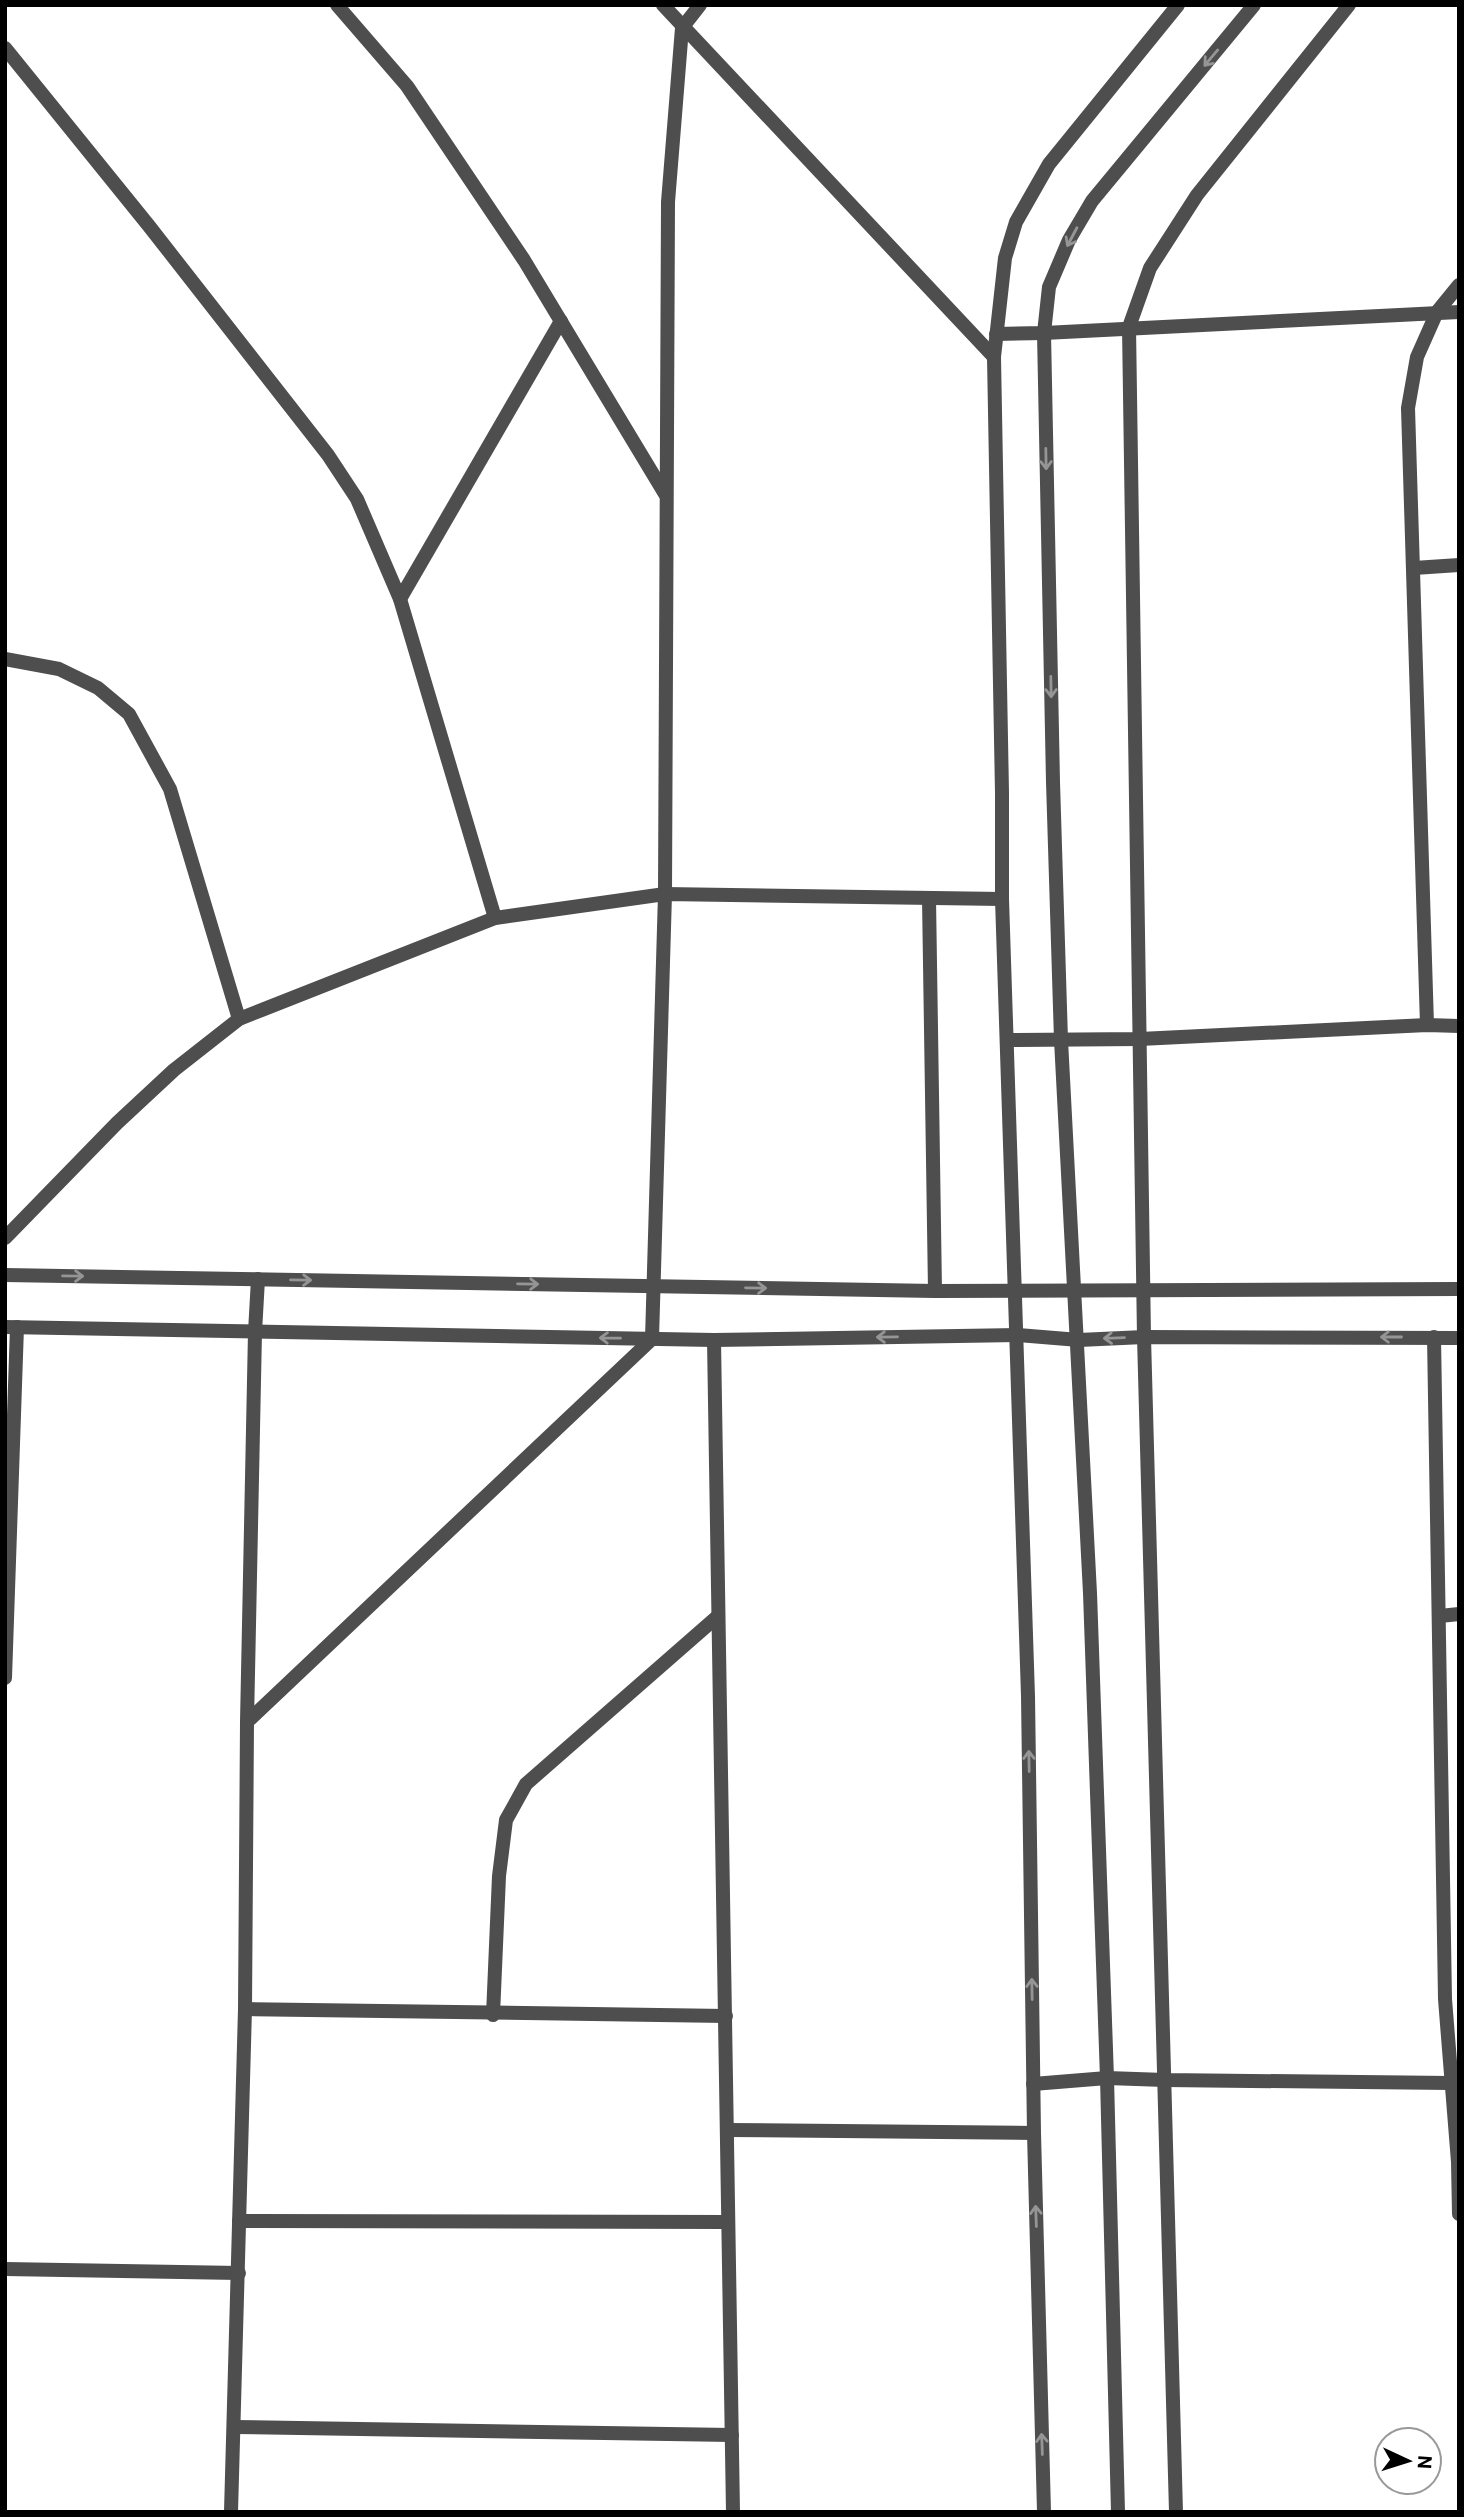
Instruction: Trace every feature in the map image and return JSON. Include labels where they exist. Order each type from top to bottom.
[{"type":"street","points":[[337,5],[407,86],[524,260],[666,496]]},
{"type":"street","points":[[663,5],[993,357]]},
{"type":"street","points":[[247,1722],[652,1339],[665,894],[668,202],[682,28],[700,5]]},
{"type":"street","points":[[1044,2512],[1033,2084],[1028,1696],[1002,900],[993,357],[1005,258],[1016,222],[1049,164],[1178,5]]},
{"type":"street","points":[[1118,2512],[1107,2078],[1079,1340],[1061,1040],[1052,755],[1044,333],[1049,287],[1069,240],[1092,201],[1254,5]]},
{"type":"street","points":[[1176,2512],[1143,1337],[1129,327],[1150,268],[1197,195],[1349,5]]},
{"type":"street","points":[[5,48],[157,236],[328,455],[356,499],[400,599],[495,918]]},
{"type":"street","points":[[1427,1025],[1408,408],[1417,358],[1437,312],[1459,285]]},
{"type":"street","points":[[996,334],[1459,312]]},
{"type":"street","points":[[400,599],[561,321]]},
{"type":"street","points":[[1414,568],[1459,565]]},
{"type":"street","points":[[5,659],[59,669],[98,688],[129,713],[170,789],[239,1019]]},
{"type":"street","points":[[5,1238],[117,1123],[174,1070],[239,1019],[495,918],[665,894],[1002,900]]},
{"type":"street","points":[[929,898],[934,1291]]},
{"type":"street","points":[[1007,1040],[1140,1039],[1427,1025],[1459,1026]]},
{"type":"street","points":[[5,1275],[934,1291],[1459,1289]]},
{"type":"street","points":[[231,2512],[245,2009],[247,1722],[254,1332],[258,1279]]},
{"type":"street","points":[[5,1678],[11,1327],[714,1340],[1018,1335],[1079,1340],[1143,1337],[1459,1338]]},
{"type":"street","points":[[1434,1338],[1452,1999],[1450,2083],[1458,2162],[1459,2214]]},
{"type":"street","points":[[714,1340],[733,2512]]},
{"type":"street","points":[[1440,1616],[1459,1614]]},
{"type":"street","points":[[493,2015],[499,1876],[506,1820],[526,1783],[718,1616]]},
{"type":"street","points":[[245,2009],[493,2015],[726,2016]]},
{"type":"street","points":[[1033,2084],[1107,2078],[1450,2083]]},
{"type":"street","points":[[727,2130],[1034,2133]]},
{"type":"street","points":[[239,2221],[728,2222]]},
{"type":"street","points":[[5,2269],[239,2273]]},
{"type":"street","points":[[234,2427],[732,2435]]}]
